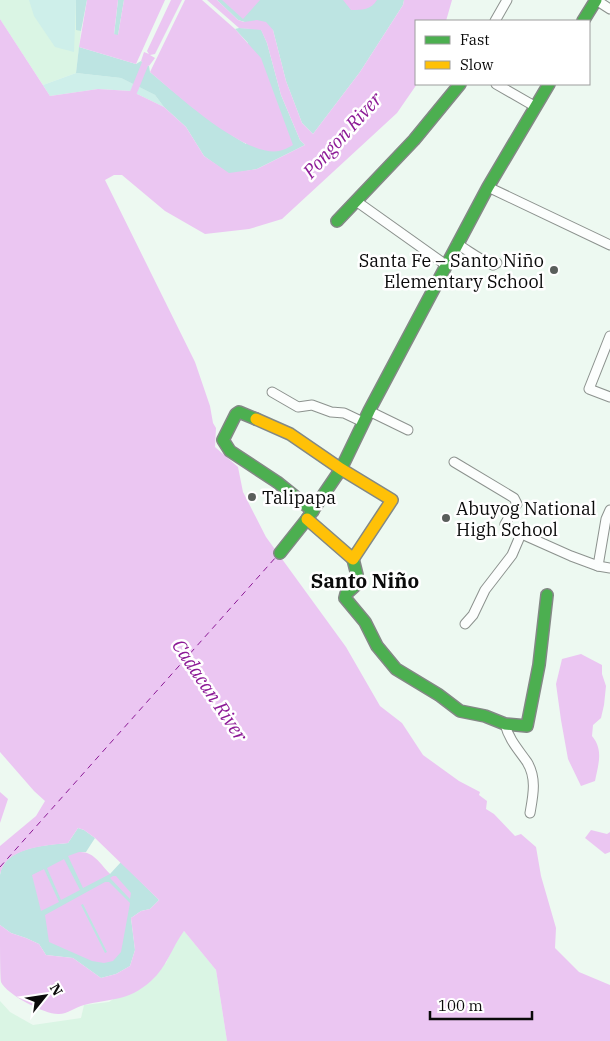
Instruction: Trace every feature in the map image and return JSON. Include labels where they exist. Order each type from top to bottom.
[{"type":"street","points":[[496,20],[507,0]]},
{"type":"street","points":[[584,20],[596,0],[610,10]]},
{"type":"street","points":[[337,221],[414,140],[459,85]]},
{"type":"street","points":[[498,85],[536,107]]},
{"type":"street","points":[[280,553],[310,515],[341,469],[366,417],[488,186],[548,85]]},
{"type":"street","points":[[488,186],[610,245]]},
{"type":"street","points":[[356,201],[446,265]]},
{"type":"street","points":[[457,244],[484,261],[493,265],[497,263]]},
{"type":"street","points":[[610,336],[589,389],[610,397]]},
{"type":"street","points":[[272,392],[298,407],[312,405],[331,412],[366,417],[408,430]]},
{"type":"street","points":[[353,559],[392,500],[341,469],[290,434],[240,412],[236,414],[223,440],[225,445],[230,451],[277,482],[353,559],[357,584],[344,598],[365,622],[377,646],[396,669],[439,695],[460,712],[485,716],[505,724],[527,726],[539,665],[547,594]]},
{"type":"street","points":[[454,462],[514,498],[517,504],[506,527],[571,556],[598,566],[610,568]]},
{"type":"street","points":[[598,566],[606,520],[610,510]]},
{"type":"street","points":[[465,624],[485,590],[512,556],[520,534]]},
{"type":"street","points":[[505,724],[508,736],[527,763],[531,773],[534,787],[530,813]]},
{"type":"green space","points":[[0,0],[76,0],[76,29],[81,31],[76,73],[43,85],[0,19]]},
{"type":"green space","points":[[184,931],[216,970],[227,1041],[0,1041],[0,1001],[10,1012],[33,1025],[81,1018],[84,1005],[109,1002],[166,963],[176,941]]},
{"type":"shaded area","points":[[29,0],[76,0],[74,52],[55,47],[34,16]]},
{"type":"shaded area","points":[[76,0],[87,0],[81,31],[76,30]]},
{"type":"shaded area","points":[[118,0],[124,0],[118,35],[114,35]]},
{"type":"shaded area","points":[[217,0],[404,0],[403,5],[360,72],[313,134],[302,123],[286,81],[273,30],[238,20]]},
{"type":"shaded area","points":[[235,29],[261,29],[267,43],[281,95],[300,140],[305,145],[257,169],[229,174],[204,156],[186,127],[164,107],[155,95],[121,78],[76,73],[79,47],[136,64],[141,61],[149,66],[150,72],[185,101],[246,144],[248,43]]},
{"type":"shaded area","points":[[76,73],[121,78],[155,95],[164,107],[131,91],[98,89],[50,96],[43,85]]},
{"type":"shaded area","points":[[78,828],[95,838],[86,852],[79,852],[110,874],[121,862],[159,900],[150,909],[141,911],[131,918],[135,950],[130,966],[116,974],[101,978],[73,958],[46,955],[39,944],[11,933],[0,925],[0,875],[3,866],[9,858],[27,849],[68,843]]},
{"type":"water","points":[[87,0],[118,0],[114,34],[118,35],[124,0],[165,0],[136,64],[79,47]]},
{"type":"water","points":[[171,0],[182,0],[155,54],[150,55],[155,58],[149,66],[141,61],[144,52],[149,54],[147,51]]},
{"type":"water","points":[[185,0],[202,0],[235,29],[261,58],[293,145],[279,151],[264,150],[248,144],[211,122],[150,72]]},
{"type":"water","points":[[207,0],[217,0],[238,20],[244,22],[257,20],[266,22],[273,30],[286,81],[302,123],[313,134],[360,72],[403,5],[404,0],[452,0],[446,20],[415,20],[416,85],[397,113],[282,219],[249,229],[205,234],[165,211],[122,175],[114,175],[105,180],[195,362],[216,428],[215,447],[238,467],[243,492],[266,537],[346,647],[380,706],[402,723],[423,755],[459,781],[480,792],[479,795],[487,801],[486,809],[494,814],[515,836],[521,834],[536,847],[541,876],[556,928],[555,948],[579,972],[610,985],[610,1041],[227,1041],[216,970],[184,931],[157,975],[142,988],[127,996],[84,1005],[59,1014],[37,1008],[11,993],[1,982],[0,925],[11,933],[39,944],[46,955],[73,958],[101,978],[116,974],[130,966],[135,950],[131,918],[141,911],[150,909],[159,900],[95,838],[78,828],[68,843],[34,848],[17,853],[5,863],[0,874],[0,846],[36,816],[45,801],[0,752],[0,19],[50,96],[98,89],[131,91],[164,107],[186,127],[204,156],[229,173],[257,169],[305,145],[300,140],[281,95],[267,43],[261,30],[239,28]]},
{"type":"water","points":[[222,0],[260,0],[243,19]]},
{"type":"water","points":[[343,0],[377,0],[369,8],[351,10]]},
{"type":"water","points":[[581,654],[602,665],[602,674],[606,686],[601,718],[593,725],[592,736],[596,741],[599,752],[599,763],[595,781],[581,786],[568,759],[556,684],[562,659]]},
{"type":"water","points":[[0,792],[8,799],[0,823]]},
{"type":"water","points":[[591,830],[607,834],[610,832],[610,852],[605,854],[585,838]]},
{"type":"water","points":[[79,852],[93,856],[110,874],[83,888],[68,856]]},
{"type":"water","points":[[64,859],[80,890],[61,900],[47,868]]},
{"type":"water","points":[[44,869],[59,902],[41,911],[32,875]]},
{"type":"water","points":[[116,876],[131,893],[130,899],[110,878]]},
{"type":"water","points":[[105,882],[109,882],[130,903],[121,952],[113,961],[104,963],[92,961],[49,942],[45,915]],"holes":[[[83,904],[107,952],[105,953],[81,905]]]},
{"type":"waterway","points":[[130,101],[145,64]]},
{"type":"ferry route","points":[[0,867],[276,557]]},
{"type":"traffic: fast","points":[[584,20],[596,0]]},
{"type":"traffic: fast","points":[[337,221],[414,140],[459,85]]},
{"type":"traffic: fast","points":[[280,553],[307,519],[341,469],[369,411],[488,187],[548,85]]},
{"type":"traffic: fast","points":[[256,419],[239,412],[236,414],[223,440],[230,451],[277,482],[313,511]]},
{"type":"traffic: fast","points":[[353,559],[357,584],[346,594],[345,598],[365,622],[377,646],[396,669],[439,695],[460,711],[485,716],[505,724],[527,726],[539,665],[547,595]]},
{"type":"traffic: slow","points":[[256,419],[290,434],[341,469],[392,500],[353,559],[307,519]]},
{"type":"place","name":"Santa Fe – Santo Niño Elementary School","points":[[554,270]]},
{"type":"place","name":"Talipapa","points":[[252,497]]},
{"type":"place","name":"Abuyog National High School","points":[[446,518]]},
{"type":"district","name":"Santo Niño","points":[[365,580]]},
{"type":"water label","name":"Pongon River","points":[[342,135]]},
{"type":"water label","name":"Cadacan River","points":[[210,690]]}]
